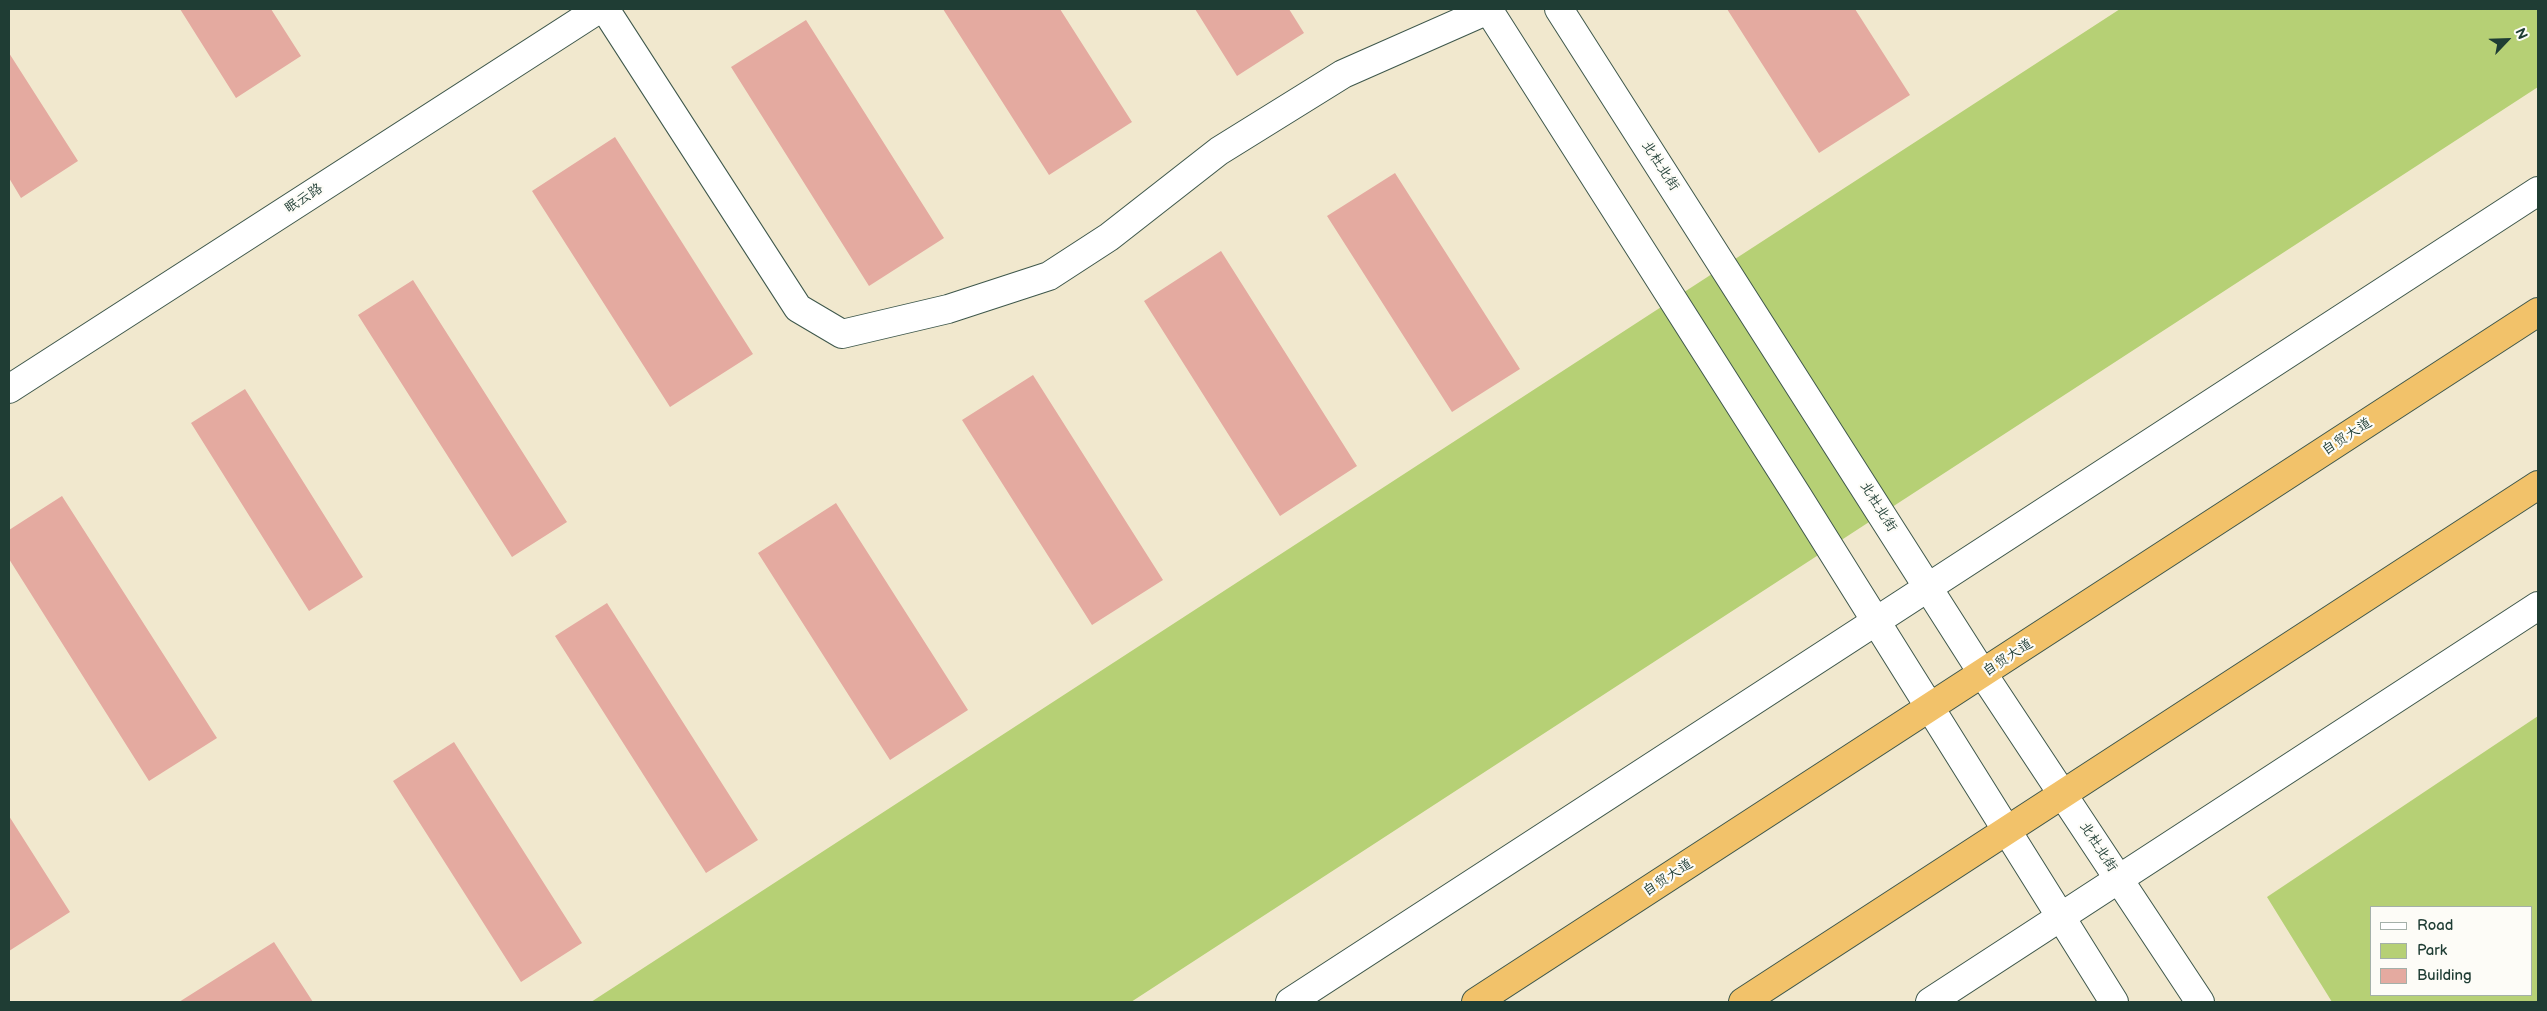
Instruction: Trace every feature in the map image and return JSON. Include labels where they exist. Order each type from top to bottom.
[{"type":"highway","name":"自贸大道","points":[[1476,1002],[2538,312]]},
{"type":"highway","points":[[1742,1002],[2538,485]]},
{"type":"street","name":"眠云路","points":[[9,389],[599,9]]},
{"type":"street","points":[[605,9],[798,308],[842,334],[948,308],[1049,276],[1109,236],[1219,151],[1343,74],[1488,9],[1931,708],[2114,1002]]},
{"type":"street","name":"北杜北街","points":[[1559,9],[1983,674],[2200,1002]]},
{"type":"street","points":[[1290,1002],[2538,191]]},
{"type":"street","points":[[1930,1002],[2538,606]]},
{"type":"green space","points":[[2120,9],[2538,9],[2538,87],[1131,1002],[591,1002]]},
{"type":"green space","points":[[2538,716],[2538,1002],[2332,1002],[2267,897]]},
{"type":"building","points":[[180,9],[271,9],[301,56],[236,98]]},
{"type":"building","points":[[943,9],[1060,9],[1132,122],[1049,175]]},
{"type":"building","points":[[1195,9],[1289,9],[1304,33],[1237,76]]},
{"type":"building","points":[[1727,9],[1855,9],[1910,95],[1819,153]]},
{"type":"building","points":[[806,20],[944,238],[869,286],[731,67]]},
{"type":"building","points":[[9,53],[78,161],[21,198],[9,178]]},
{"type":"building","points":[[615,137],[753,354],[670,407],[532,191]]},
{"type":"building","points":[[1395,173],[1520,369],[1452,412],[1327,216]]},
{"type":"building","points":[[1221,251],[1357,466],[1280,516],[1144,301]]},
{"type":"building","points":[[413,280],[567,522],[512,557],[358,315]]},
{"type":"building","points":[[1033,375],[1163,580],[1092,625],[962,420]]},
{"type":"building","points":[[245,389],[363,577],[309,611],[191,423]]},
{"type":"building","points":[[62,496],[217,738],[149,781],[9,559],[9,530]]},
{"type":"building","points":[[836,503],[968,710],[890,760],[758,553]]},
{"type":"building","points":[[607,603],[758,840],[706,873],[555,636]]},
{"type":"building","points":[[454,742],[582,943],[521,982],[393,781]]},
{"type":"building","points":[[9,816],[70,912],[9,951]]},
{"type":"building","points":[[274,942],[313,1002],[179,1002]]}]
